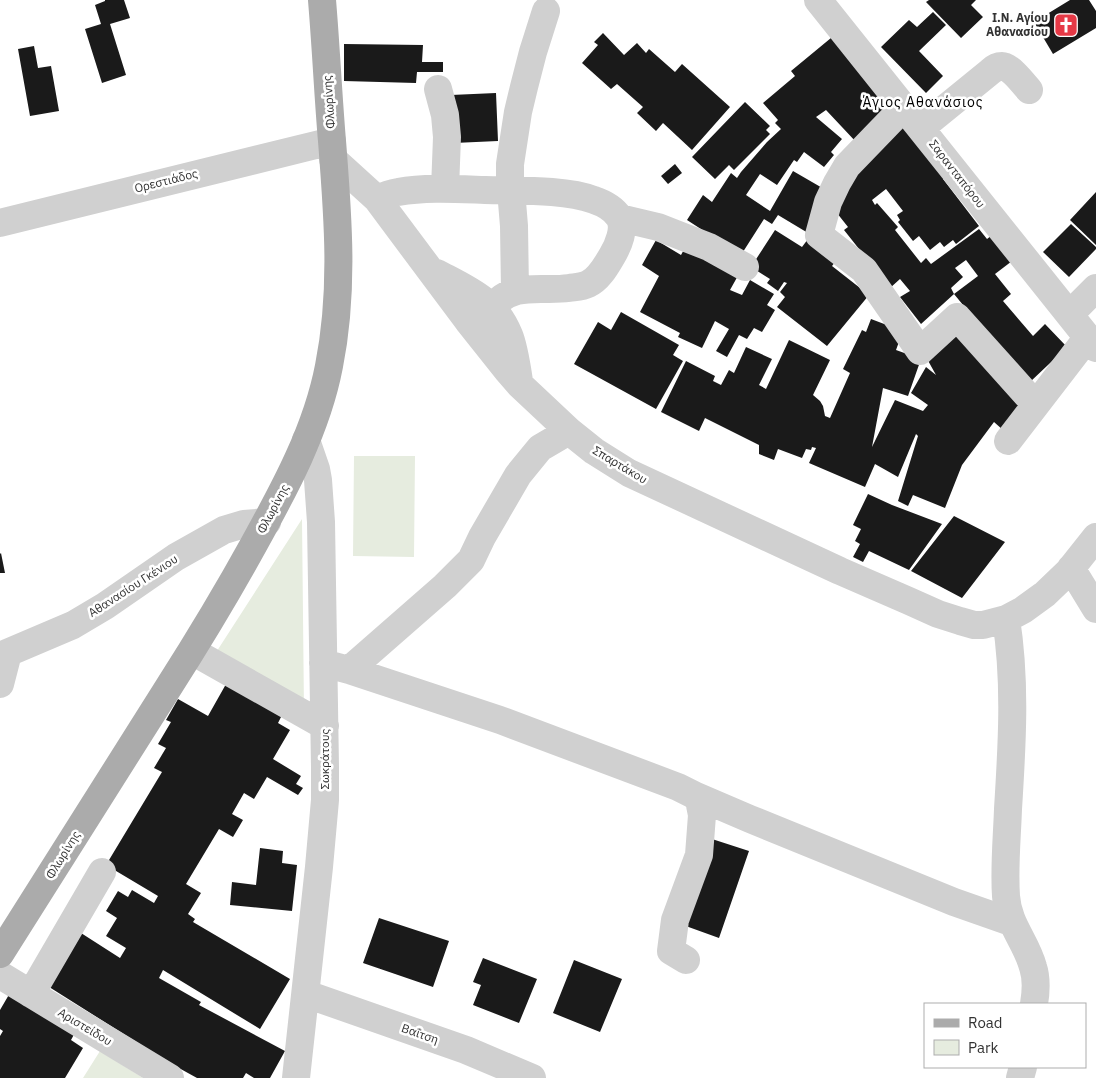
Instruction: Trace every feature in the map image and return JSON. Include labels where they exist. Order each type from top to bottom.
[{"type":"main road","name":"Φλωρίνης","points":[[0,954],[230,588],[293,470],[320,403],[331,356],[336,314],[339,238],[322,0]]},
{"type":"street","name":"Σαρανταπόρου","points":[[818,0],[1092,342]]},
{"type":"street","points":[[515,290],[514,226],[510,164],[518,112],[528,70],[546,11]]},
{"type":"street","points":[[921,128],[999,65],[1009,68],[1029,90]]},
{"type":"street","points":[[438,89],[445,115],[447,137],[445,189]]},
{"type":"street","points":[[904,106],[847,166],[828,202],[819,235],[864,270],[920,351],[957,317],[1035,404]]},
{"type":"street","name":"Σπαρτάκου","points":[[333,150],[377,199],[520,385],[569,431],[594,451],[629,473],[938,614],[974,625],[983,625],[1006,619],[1023,610],[1045,594],[1071,568],[1096,537]]},
{"type":"street","name":"Ορεστιάδος","points":[[0,223],[333,150]]},
{"type":"street","points":[[377,199],[398,192],[445,189],[554,193],[588,198],[600,202],[611,208],[620,218],[622,230],[615,250],[599,276],[589,284],[564,289],[515,290],[505,295],[492,307]]},
{"type":"street","points":[[620,218],[658,227],[709,247],[745,267]]},
{"type":"street","points":[[429,269],[469,290],[492,307],[510,336],[520,385]]},
{"type":"street","points":[[1070,314],[1096,288]]},
{"type":"street","points":[[1008,441],[1035,404],[1092,342]]},
{"type":"street","points":[[349,670],[445,586],[471,560],[482,536],[518,476],[540,448],[569,431]]},
{"type":"street","name":"Σωκράτους","points":[[296,1078],[323,818],[325,767],[321,522],[316,469],[306,440]]},
{"type":"street","name":"Αθανασίου Γκένιου","points":[[4,654],[81,620],[106,606],[176,557],[224,530],[244,524],[266,522]]},
{"type":"street","points":[[1071,568],[1096,609]]},
{"type":"street","points":[[1006,619],[1010,643],[1012,685],[1006,900],[1012,922],[1033,964],[1036,983],[1034,1003]]},
{"type":"street","points":[[192,651],[324,726]]},
{"type":"street","points":[[0,684],[4,654]]},
{"type":"street","points":[[323,663],[500,720],[678,787],[954,902],[1012,922]]},
{"type":"street","points":[[686,960],[671,951],[675,920],[698,855],[702,816],[699,800],[694,795]]},
{"type":"street","points":[[32,994],[102,872]]},
{"type":"street","name":"Αριστείδου","points":[[0,975],[170,1078]]},
{"type":"street","name":"Βαΐτση","points":[[306,994],[466,1050],[518,1075]]},
{"type":"green space","points":[[354,456],[415,456],[414,557],[353,556]]},
{"type":"green space","points":[[302,519],[304,712],[215,654]]},
{"type":"green space","points":[[100,1051],[143,1078],[83,1078]]},
{"type":"building","points":[[105,0],[124,0],[130,18],[110,24],[126,75],[102,83],[85,29],[101,24],[95,5]]},
{"type":"building","points":[[929,0],[976,0],[971,5],[983,17],[961,38],[926,2]]},
{"type":"building","name":"Ι.Ν. Αγίου Αθανασίου","points":[[1070,0],[1089,0],[1096,11],[1096,28],[1053,54],[1034,22]]},
{"type":"building","points":[[933,12],[946,25],[919,51],[943,76],[926,93],[881,47],[909,20],[917,27]]},
{"type":"building","points":[[603,33],[624,55],[637,43],[646,53],[649,49],[675,72],[682,64],[730,107],[692,150],[663,123],[656,131],[637,113],[643,107],[617,84],[611,89],[582,63],[598,45],[594,42]]},
{"type":"building","points":[[837,33],[900,105],[857,143],[826,110],[816,117],[842,139],[831,152],[834,155],[824,167],[804,152],[797,162],[794,160],[777,185],[760,174],[746,195],[770,211],[793,171],[831,193],[808,233],[778,215],[772,224],[764,219],[741,255],[687,220],[703,195],[712,202],[731,173],[737,178],[767,142],[781,129],[775,123],[778,120],[763,103],[795,76],[791,71]]},
{"type":"building","points":[[344,44],[423,45],[422,62],[443,62],[443,72],[417,72],[416,83],[344,81]]},
{"type":"building","points":[[34,46],[38,68],[51,66],[59,111],[30,116],[18,49]]},
{"type":"building","points":[[496,93],[498,141],[454,143],[451,95]]},
{"type":"building","points":[[745,102],[770,126],[766,130],[770,134],[734,170],[729,165],[715,179],[692,157]]},
{"type":"building","points":[[905,125],[946,177],[943,179],[979,226],[956,244],[953,240],[944,247],[940,242],[930,250],[919,236],[913,241],[898,222],[900,220],[897,215],[903,211],[886,189],[872,200],[875,205],[877,203],[898,227],[895,230],[921,263],[926,258],[931,264],[979,229],[987,239],[996,232],[1016,258],[995,274],[1011,294],[1003,301],[1033,336],[1045,324],[1067,347],[1030,382],[954,294],[921,324],[900,297],[910,291],[900,279],[890,288],[844,230],[848,227],[829,203],[836,191]],"holes":[[[966,260],[978,276],[954,294],[951,288],[963,277],[955,268]]]},
{"type":"building","points":[[675,164],[682,173],[668,184],[661,176]]},
{"type":"building","points":[[1096,192],[1096,245],[1070,220]]},
{"type":"building","points":[[1071,224],[1096,249],[1069,277],[1043,252]]},
{"type":"building","points":[[775,230],[802,247],[808,239],[839,257],[832,266],[869,295],[827,346],[777,307],[785,297],[780,292],[787,283],[784,282],[778,291],[767,283],[770,279],[751,267]]},
{"type":"building","points":[[656,240],[681,255],[687,244],[740,272],[730,290],[742,295],[750,280],[774,294],[767,305],[775,310],[762,332],[754,328],[747,339],[739,335],[727,357],[716,351],[729,329],[715,321],[702,348],[678,337],[680,333],[640,312],[659,276],[642,265]]},
{"type":"building","points":[[621,312],[679,345],[673,355],[683,361],[656,409],[574,364],[598,322],[611,330]]},
{"type":"building","points":[[871,319],[900,330],[900,339],[896,350],[921,359],[908,396],[883,388],[872,447],[895,400],[923,411],[928,405],[911,393],[926,367],[936,375],[926,357],[955,328],[1028,400],[1003,430],[994,422],[962,465],[945,508],[913,495],[908,506],[898,501],[918,436],[916,434],[898,477],[875,464],[865,487],[809,463],[816,448],[806,449],[802,458],[778,449],[774,460],[759,454],[759,445],[705,418],[699,431],[661,412],[686,361],[715,376],[713,381],[721,385],[729,370],[734,373],[746,347],[772,359],[759,385],[766,389],[789,340],[830,360],[813,395],[823,406],[825,416],[830,418],[850,373],[843,369],[862,330],[866,332]]},
{"type":"building","points":[[868,494],[942,524],[909,570],[869,551],[863,562],[853,557],[860,544],[855,541],[861,529],[853,525]]},
{"type":"building","points":[[954,516],[1005,542],[962,598],[911,571]]},
{"type":"building","points":[[1,553],[5,573],[0,573]]},
{"type":"building","points":[[230,677],[285,709],[278,723],[290,730],[273,759],[301,776],[296,784],[303,788],[298,795],[267,777],[254,799],[244,793],[232,814],[243,820],[233,837],[219,829],[186,884],[201,893],[188,914],[195,919],[193,922],[290,979],[260,1029],[163,970],[159,978],[201,1002],[199,1005],[285,1051],[270,1078],[254,1078],[246,1073],[243,1078],[197,1078],[168,1062],[46,985],[81,933],[120,958],[126,948],[106,936],[117,918],[106,911],[118,891],[128,897],[132,890],[154,903],[158,896],[106,865],[162,772],[154,768],[166,748],[158,744],[171,722],[166,720],[178,699],[208,716]]},
{"type":"building","points":[[712,839],[749,851],[719,938],[683,925]]},
{"type":"building","points":[[260,848],[283,851],[282,863],[297,865],[292,911],[230,905],[232,882],[256,885]]},
{"type":"building","points":[[379,918],[449,941],[433,987],[363,963]]},
{"type":"building","points":[[483,958],[537,979],[519,1023],[473,1005],[481,985],[473,982]]},
{"type":"building","points":[[574,960],[622,979],[600,1032],[553,1013]]},
{"type":"building","points":[[14,986],[77,1029],[71,1040],[83,1048],[65,1078],[0,1078],[0,1036],[3,1031],[0,1029],[0,1010]]},
{"type":"place","name":"Ι.Ν. Αγίου Αθανασίου","points":[[1066,25]]},
{"type":"district","name":"Άγιος Αθανάσιος","points":[[923,102]]}]
